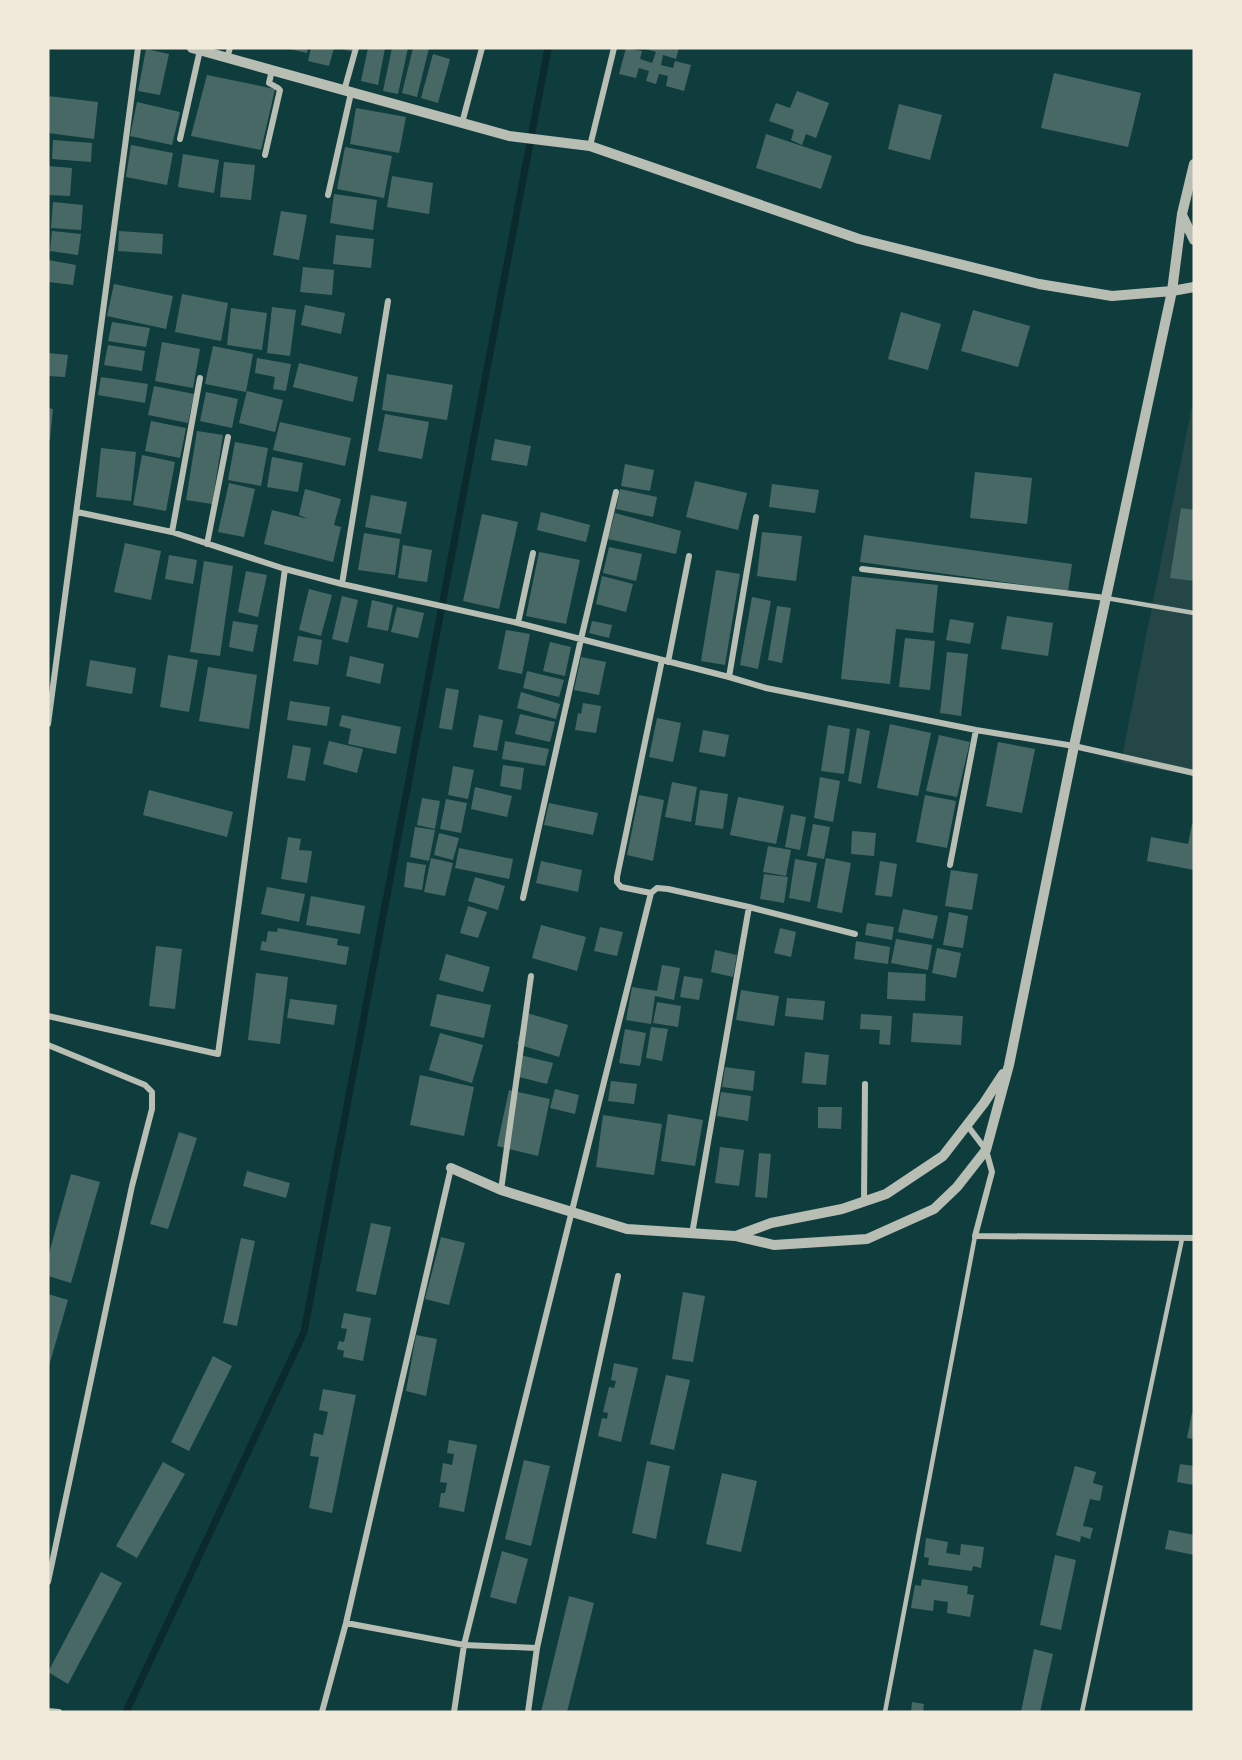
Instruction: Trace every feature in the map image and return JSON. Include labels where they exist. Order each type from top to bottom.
[{"type":"street","points":[[48,723],[138,48]]},
{"type":"street","points":[[328,195],[356,48]]},
{"type":"street","points":[[462,124],[482,48]]},
{"type":"street","points":[[590,146],[614,48]]},
{"type":"street","points":[[180,139],[196,49],[228,53],[272,70],[462,124],[509,136],[590,146],[859,239],[1016,278],[1112,296],[1194,287]]},
{"type":"street","points":[[266,155],[279,90],[268,83],[272,70]]},
{"type":"street","points":[[322,1712],[346,1623],[451,1168],[501,1190],[627,1229],[735,1236],[774,1245],[867,1239],[934,1209],[957,1187],[986,1150],[1009,1065],[1074,746],[1172,291],[1182,214],[1194,164]]},
{"type":"street","points":[[1182,214],[1194,240]]},
{"type":"street","points":[[342,584],[388,301]]},
{"type":"street","points":[[172,532],[200,378]]},
{"type":"street","points":[[207,544],[228,437]]},
{"type":"street","points":[[523,898],[616,492]]},
{"type":"street","points":[[77,512],[172,532],[285,569],[342,584],[518,623],[766,688],[976,730],[1074,746],[1194,772]]},
{"type":"street","points":[[729,677],[756,517]]},
{"type":"street","points":[[518,623],[533,553]]},
{"type":"street","points":[[651,893],[621,887],[617,877],[689,556]]},
{"type":"street","points":[[48,1016],[218,1054],[285,569]]},
{"type":"street","points":[[862,569],[1106,598]]},
{"type":"street","points":[[950,865],[976,730]]},
{"type":"street","points":[[454,1712],[464,1645],[651,893],[657,888],[668,889],[855,934]]},
{"type":"street","points":[[692,1234],[749,907]]},
{"type":"street","points":[[501,1190],[531,976]]},
{"type":"street","points":[[48,1045],[145,1086],[152,1092],[152,1109],[132,1186],[48,1582]]},
{"type":"street","points":[[735,1236],[771,1223],[842,1209],[886,1194],[943,1156],[1009,1065]]},
{"type":"street","points":[[864,1201],[865,1084]]},
{"type":"street","points":[[967,1125],[986,1150],[992,1172],[975,1236],[1194,1238]]},
{"type":"street","points":[[528,1712],[537,1648],[618,1276]]},
{"type":"street","points":[[346,1623],[464,1645],[537,1648]]},
{"type":"street","points":[[48,1711],[59,1712]]},
{"type":"lane","points":[[1106,598],[1194,613]]},
{"type":"lane","points":[[885,1712],[975,1236]]},
{"type":"lane","points":[[1082,1712],[1182,1239]]},
{"type":"shaded area","points":[[1194,396],[1194,776],[1121,762]]},
{"type":"building","points":[[285,48],[308,48],[307,53]]},
{"type":"building","points":[[311,48],[334,48],[329,66],[308,61]]},
{"type":"building","points":[[338,48],[355,48],[354,52]]},
{"type":"building","points":[[368,48],[385,48],[378,85],[361,81]]},
{"type":"building","points":[[392,48],[408,48],[398,94],[383,91]]},
{"type":"building","points":[[413,48],[429,48],[417,97],[402,93]]},
{"type":"building","points":[[626,48],[642,51],[640,59],[652,63],[656,52],[642,48],[679,48],[676,59],[663,55],[661,65],[673,68],[675,61],[691,65],[684,91],[666,86],[668,76],[659,74],[656,84],[646,81],[649,71],[639,68],[636,78],[619,74]]},
{"type":"building","points":[[146,49],[169,54],[160,95],[138,91]]},
{"type":"building","points":[[433,54],[450,59],[438,103],[421,98]]},
{"type":"building","points":[[1054,73],[1141,93],[1128,147],[1041,128]]},
{"type":"building","points":[[207,75],[275,89],[261,150],[191,136]]},
{"type":"building","points":[[797,91],[829,103],[816,138],[806,134],[802,145],[791,140],[794,130],[769,121],[776,103],[790,108]]},
{"type":"building","points":[[48,96],[98,102],[94,139],[48,133]]},
{"type":"building","points":[[137,102],[180,112],[172,145],[130,136]]},
{"type":"building","points":[[899,104],[942,115],[930,160],[888,149]]},
{"type":"building","points":[[356,108],[406,117],[399,153],[350,144]]},
{"type":"building","points":[[766,134],[832,156],[821,189],[756,168]]},
{"type":"building","points":[[53,140],[92,143],[91,162],[52,159]]},
{"type":"building","points":[[131,145],[173,153],[167,185],[126,177]]},
{"type":"building","points":[[345,147],[392,156],[384,198],[337,189]]},
{"type":"building","points":[[183,154],[219,160],[214,193],[178,187]]},
{"type":"building","points":[[224,162],[255,165],[251,200],[220,197]]},
{"type":"building","points":[[48,166],[72,168],[70,196],[48,195]]},
{"type":"building","points":[[392,176],[433,183],[429,214],[387,207]]},
{"type":"building","points":[[334,194],[377,200],[373,230],[330,223]]},
{"type":"building","points":[[53,202],[83,205],[81,230],[51,228]]},
{"type":"building","points":[[281,211],[307,215],[299,260],[273,255]]},
{"type":"building","points":[[52,231],[81,234],[78,255],[50,251]]},
{"type":"building","points":[[119,231],[163,234],[162,254],[118,251]]},
{"type":"building","points":[[336,235],[374,239],[371,268],[333,264]]},
{"type":"building","points":[[48,260],[76,265],[73,285],[48,282]]},
{"type":"building","points":[[303,267],[334,270],[332,295],[300,292]]},
{"type":"building","points":[[114,284],[173,296],[166,329],[107,316]]},
{"type":"building","points":[[182,294],[228,303],[221,341],[175,332]]},
{"type":"building","points":[[305,305],[345,313],[341,334],[301,325]]},
{"type":"building","points":[[272,307],[296,310],[290,356],[267,353]]},
{"type":"building","points":[[231,308],[267,313],[262,350],[227,345]]},
{"type":"building","points":[[973,310],[1030,326],[1018,367],[961,351]]},
{"type":"building","points":[[901,312],[941,324],[928,370],[888,359]]},
{"type":"building","points":[[112,322],[150,328],[146,347],[108,341]]},
{"type":"building","points":[[162,342],[200,349],[193,388],[155,381]]},
{"type":"building","points":[[108,345],[145,351],[142,371],[104,365]]},
{"type":"building","points":[[213,346],[253,354],[246,392],[205,384]]},
{"type":"building","points":[[48,353],[68,355],[65,377],[48,376]]},
{"type":"building","points":[[257,358],[291,364],[286,391],[273,389],[275,377],[255,373]]},
{"type":"building","points":[[299,363],[358,377],[353,402],[293,387]]},
{"type":"building","points":[[387,374],[453,385],[447,420],[382,410]]},
{"type":"building","points":[[101,377],[148,384],[145,403],[98,395]]},
{"type":"building","points":[[154,386],[194,394],[188,423],[148,415]]},
{"type":"building","points":[[247,391],[283,400],[275,432],[239,423]]},
{"type":"building","points":[[206,392],[238,399],[232,428],[200,421]]},
{"type":"building","points":[[48,408],[53,409],[50,440],[48,440]]},
{"type":"building","points":[[385,414],[429,422],[422,459],[378,451]]},
{"type":"building","points":[[151,421],[186,428],[180,458],[145,451]]},
{"type":"building","points":[[280,422],[351,438],[345,466],[273,450]]},
{"type":"building","points":[[197,431],[223,435],[212,504],[186,500]]},
{"type":"building","points":[[495,439],[531,446],[527,466],[491,460]]},
{"type":"building","points":[[235,442],[268,448],[261,486],[228,480]]},
{"type":"building","points":[[101,448],[136,452],[131,501],[96,497]]},
{"type":"building","points":[[142,455],[175,462],[166,511],[133,505]]},
{"type":"building","points":[[272,457],[303,463],[298,492],[267,487]]},
{"type":"building","points":[[625,464],[654,470],[650,491],[621,486]]},
{"type":"building","points":[[975,472],[1032,478],[1027,524],[970,518]]},
{"type":"building","points":[[695,481],[747,493],[738,530],[686,517]]},
{"type":"building","points":[[229,483],[255,489],[244,537],[218,532]]},
{"type":"building","points":[[772,484],[819,490],[815,513],[769,507]]},
{"type":"building","points":[[305,489],[341,499],[334,525],[341,527],[333,562],[264,544],[272,510],[308,519],[299,515]]},
{"type":"building","points":[[620,489],[657,497],[653,517],[616,509]]},
{"type":"building","points":[[371,495],[407,502],[401,534],[365,527]]},
{"type":"building","points":[[1181,508],[1194,510],[1194,581],[1170,578]]},
{"type":"building","points":[[541,512],[590,525],[586,542],[537,530]]},
{"type":"building","points":[[615,513],[681,531],[676,554],[608,539]]},
{"type":"building","points":[[482,514],[518,522],[499,609],[463,601]]},
{"type":"building","points":[[762,532],[802,536],[796,581],[757,576]]},
{"type":"building","points":[[364,533],[400,539],[395,575],[358,570]]},
{"type":"building","points":[[864,535],[1072,564],[1068,591],[860,562]]},
{"type":"building","points":[[125,543],[161,551],[151,600],[114,592]]},
{"type":"building","points":[[403,545],[432,550],[427,582],[398,578]]},
{"type":"building","points":[[609,547],[642,554],[636,581],[603,573]]},
{"type":"building","points":[[539,552],[580,560],[566,624],[526,616]]},
{"type":"building","points":[[169,555],[197,560],[193,584],[165,579]]},
{"type":"building","points":[[204,561],[233,566],[220,656],[190,652]]},
{"type":"building","points":[[716,570],[740,574],[725,665],[701,661]]},
{"type":"building","points":[[246,571],[267,575],[258,617],[238,612]]},
{"type":"building","points":[[602,576],[633,584],[626,612],[596,604]]},
{"type":"building","points":[[852,576],[938,585],[933,633],[896,629],[890,684],[841,679]]},
{"type":"building","points":[[309,589],[332,595],[321,636],[299,630]]},
{"type":"building","points":[[342,596],[358,600],[348,643],[332,639]]},
{"type":"building","points":[[752,597],[771,601],[758,669],[740,665]]},
{"type":"building","points":[[372,600],[393,605],[388,631],[367,627]]},
{"type":"building","points":[[777,606],[791,608],[782,663],[768,660]]},
{"type":"building","points":[[397,607],[424,613],[418,638],[391,632]]},
{"type":"building","points":[[1007,616],[1053,623],[1048,656],[1001,649]]},
{"type":"building","points":[[950,619],[974,623],[970,644],[946,640]]},
{"type":"building","points":[[233,621],[258,625],[253,652],[229,647]]},
{"type":"building","points":[[592,621],[612,625],[609,638],[589,633]]},
{"type":"building","points":[[506,630],[530,634],[522,674],[498,669]]},
{"type":"building","points":[[298,636],[322,640],[318,665],[293,661]]},
{"type":"building","points":[[905,638],[935,641],[930,690],[899,687]]},
{"type":"building","points":[[550,642],[571,647],[565,676],[543,671]]},
{"type":"building","points":[[947,652],[968,654],[961,716],[940,713]]},
{"type":"building","points":[[168,655],[198,660],[189,712],[160,707]]},
{"type":"building","points":[[350,656],[384,664],[380,684],[346,676]]},
{"type":"building","points":[[581,657],[606,662],[599,695],[574,690]]},
{"type":"building","points":[[90,660],[136,668],[132,694],[86,686]]},
{"type":"building","points":[[208,667],[257,675],[249,729],[199,721]]},
{"type":"building","points":[[527,671],[564,680],[559,697],[523,688]]},
{"type":"building","points":[[446,688],[459,690],[452,730],[439,728]]},
{"type":"building","points":[[521,692],[560,704],[556,719],[517,708]]},
{"type":"building","points":[[290,701],[330,707],[327,726],[287,720]]},
{"type":"building","points":[[583,703],[601,706],[596,733],[575,730],[578,713],[581,714]]},
{"type":"building","points":[[520,714],[555,722],[550,742],[515,734]]},
{"type":"building","points":[[342,715],[401,727],[396,754],[348,744],[351,729],[339,726]]},
{"type":"building","points":[[479,715],[503,720],[497,751],[473,747]]},
{"type":"building","points":[[657,718],[681,723],[673,762],[649,757]]},
{"type":"building","points":[[890,724],[931,733],[918,796],[877,788]]},
{"type":"building","points":[[828,725],[850,729],[844,774],[821,771]]},
{"type":"building","points":[[857,728],[870,731],[861,784],[848,781]]},
{"type":"building","points":[[703,730],[729,735],[725,757],[699,752]]},
{"type":"building","points":[[939,735],[970,742],[957,797],[926,791]]},
{"type":"building","points":[[329,741],[363,749],[357,773],[323,764]]},
{"type":"building","points":[[505,741],[549,749],[545,766],[502,759]]},
{"type":"building","points":[[998,742],[1035,749],[1022,813],[986,806]]},
{"type":"building","points":[[293,745],[311,748],[305,781],[287,778]]},
{"type":"building","points":[[503,765],[524,768],[521,790],[500,786]]},
{"type":"building","points":[[453,766],[474,770],[468,799],[448,795]]},
{"type":"building","points":[[820,777],[840,781],[833,822],[814,818]]},
{"type":"building","points":[[672,782],[697,787],[691,822],[665,817]]},
{"type":"building","points":[[475,787],[512,796],[507,817],[471,809]]},
{"type":"building","points":[[149,790],[233,812],[227,837],[143,815]]},
{"type":"building","points":[[700,790],[728,794],[723,829],[695,825]]},
{"type":"building","points":[[639,795],[664,800],[653,861],[627,855]]},
{"type":"building","points":[[925,795],[956,801],[947,848],[916,842]]},
{"type":"building","points":[[738,797],[784,806],[776,844],[730,835]]},
{"type":"building","points":[[422,798],[440,801],[435,829],[417,825]]},
{"type":"building","points":[[446,799],[467,803],[461,833],[440,829]]},
{"type":"building","points":[[549,803],[598,813],[593,835],[544,825]]},
{"type":"building","points":[[791,814],[806,817],[800,850],[785,847]]},
{"type":"building","points":[[813,824],[830,827],[824,859],[807,856]]},
{"type":"building","points":[[1192,824],[1194,824],[1194,870],[1147,861],[1151,837],[1188,844]]},
{"type":"building","points":[[415,827],[435,830],[429,861],[410,857]]},
{"type":"building","points":[[852,831],[876,833],[874,856],[851,854]]},
{"type":"building","points":[[439,833],[459,838],[453,860],[434,855]]},
{"type":"building","points":[[288,837],[301,839],[299,850],[312,851],[307,883],[281,879]]},
{"type":"building","points":[[768,846],[791,850],[786,876],[763,872]]},
{"type":"building","points":[[459,848],[513,859],[509,879],[455,868]]},
{"type":"building","points":[[431,858],[453,863],[445,896],[424,892]]},
{"type":"building","points":[[826,858],[851,863],[842,913],[817,908]]},
{"type":"building","points":[[795,859],[817,863],[810,902],[789,898]]},
{"type":"building","points":[[541,861],[582,870],[578,892],[536,883]]},
{"type":"building","points":[[880,861],[897,864],[892,897],[875,895]]},
{"type":"building","points":[[407,862],[426,865],[422,890],[404,887]]},
{"type":"building","points":[[951,870],[978,874],[972,910],[945,906]]},
{"type":"building","points":[[764,874],[788,877],[784,903],[760,899]]},
{"type":"building","points":[[475,877],[505,886],[498,910],[468,901]]},
{"type":"building","points":[[267,887],[305,894],[299,922],[261,914]]},
{"type":"building","points":[[311,896],[365,906],[360,934],[306,925]]},
{"type":"building","points":[[468,906],[487,912],[478,938],[460,933]]},
{"type":"building","points":[[903,909],[938,916],[933,939],[898,932]]},
{"type":"building","points":[[949,912],[968,916],[963,948],[943,945]]},
{"type":"building","points":[[867,923],[894,927],[892,940],[865,935]]},
{"type":"building","points":[[541,925],[586,937],[577,971],[532,958]]},
{"type":"building","points":[[600,927],[623,932],[617,956],[594,951]]},
{"type":"building","points":[[278,928],[338,939],[337,945],[349,947],[346,965],[260,950],[262,941],[266,942],[268,931],[277,932]]},
{"type":"building","points":[[780,928],[796,932],[791,957],[774,953]]},
{"type":"building","points":[[896,939],[932,945],[928,970],[891,963]]},
{"type":"building","points":[[856,941],[890,947],[888,964],[854,959]]},
{"type":"building","points":[[156,946],[182,949],[175,1009],[149,1006]]},
{"type":"building","points":[[937,948],[961,953],[956,978],[932,973]]},
{"type":"building","points":[[715,950],[737,955],[733,977],[711,972]]},
{"type":"building","points":[[446,954],[490,967],[483,992],[439,980]]},
{"type":"building","points":[[662,965],[680,968],[674,1000],[655,996],[651,1024],[626,1020],[632,987],[657,991]]},
{"type":"building","points":[[888,972],[926,974],[925,1001],[887,999]]},
{"type":"building","points":[[256,973],[288,977],[280,1044],[248,1040]]},
{"type":"building","points":[[684,976],[703,979],[699,1000],[680,997]]},
{"type":"building","points":[[741,990],[779,996],[774,1026],[736,1020]]},
{"type":"building","points":[[437,994],[491,1005],[484,1038],[430,1026]]},
{"type":"building","points":[[787,998],[825,1001],[823,1020],[785,1016]]},
{"type":"building","points":[[290,999],[337,1005],[334,1025],[287,1018]]},
{"type":"building","points":[[657,1002],[681,1006],[678,1027],[653,1023]]},
{"type":"building","points":[[527,1013],[568,1025],[559,1057],[517,1044]]},
{"type":"building","points":[[913,1013],[963,1016],[961,1045],[911,1042]]},
{"type":"building","points":[[861,1014],[892,1016],[890,1045],[879,1044],[880,1030],[860,1029]]},
{"type":"building","points":[[651,1027],[668,1029],[662,1061],[646,1058]]},
{"type":"building","points":[[625,1029],[646,1033],[640,1066],[619,1063]]},
{"type":"building","points":[[440,1033],[483,1045],[472,1083],[429,1070]]},
{"type":"building","points":[[805,1052],[829,1055],[826,1085],[802,1083]]},
{"type":"building","points":[[520,1055],[553,1063],[547,1084],[515,1076]]},
{"type":"building","points":[[725,1067],[755,1071],[753,1091],[722,1087]]},
{"type":"building","points":[[420,1075],[474,1087],[464,1136],[410,1125]]},
{"type":"building","points":[[611,1081],[637,1084],[634,1104],[608,1101]]},
{"type":"building","points":[[555,1089],[579,1095],[575,1114],[550,1108]]},
{"type":"building","points":[[509,1090],[550,1099],[538,1156],[497,1146]]},
{"type":"building","points":[[721,1092],[751,1096],[748,1121],[717,1116]]},
{"type":"building","points":[[818,1107],[842,1107],[841,1129],[818,1128]]},
{"type":"building","points":[[668,1114],[703,1120],[695,1166],[661,1161]]},
{"type":"building","points":[[603,1115],[662,1124],[654,1175],[596,1167]]},
{"type":"building","points":[[179,1132],[197,1138],[168,1229],[150,1224]]},
{"type":"building","points":[[720,1147],[744,1150],[739,1186],[715,1183]]},
{"type":"building","points":[[759,1153],[771,1154],[767,1198],[755,1197]]},
{"type":"building","points":[[247,1171],[290,1183],[286,1198],[243,1186]]},
{"type":"building","points":[[71,1174],[100,1182],[71,1283],[48,1276],[48,1257]]},
{"type":"building","points":[[371,1223],[391,1227],[376,1295],[356,1291]]},
{"type":"building","points":[[441,1237],[465,1243],[449,1305],[425,1299]]},
{"type":"building","points":[[241,1238],[255,1241],[237,1326],[223,1323]]},
{"type":"building","points":[[683,1292],[705,1296],[693,1362],[672,1359]]},
{"type":"building","points":[[48,1294],[68,1300],[49,1366],[48,1366]]},
{"type":"building","points":[[344,1313],[371,1318],[363,1361],[343,1357],[344,1351],[337,1349],[339,1341],[344,1342],[347,1329],[341,1328]]},
{"type":"building","points":[[416,1335],[437,1339],[426,1396],[406,1391]]},
{"type":"building","points":[[213,1356],[232,1366],[189,1451],[171,1442]]},
{"type":"building","points":[[614,1363],[638,1368],[621,1442],[598,1436],[602,1418],[607,1419],[608,1413],[603,1412],[609,1387],[614,1388],[616,1381],[611,1380]]},
{"type":"building","points":[[666,1375],[690,1380],[674,1450],[650,1444]]},
{"type":"building","points":[[323,1389],[356,1395],[332,1513],[309,1508],[319,1457],[310,1456],[314,1433],[323,1435],[328,1412],[319,1410]]},
{"type":"building","points":[[1192,1413],[1194,1413],[1194,1439],[1187,1438]]},
{"type":"building","points":[[449,1440],[477,1445],[464,1512],[439,1507],[441,1493],[445,1493],[447,1483],[440,1482],[443,1463],[452,1465],[454,1454],[447,1453]]},
{"type":"building","points":[[524,1460],[550,1466],[531,1546],[505,1539]]},
{"type":"building","points":[[647,1461],[670,1466],[656,1539],[632,1533]]},
{"type":"building","points":[[163,1462],[185,1474],[137,1558],[116,1546]]},
{"type":"building","points":[[1180,1464],[1194,1466],[1194,1485],[1177,1482]]},
{"type":"building","points":[[1075,1466],[1096,1472],[1093,1483],[1103,1486],[1100,1501],[1090,1499],[1083,1526],[1093,1528],[1090,1539],[1081,1536],[1080,1542],[1056,1535]]},
{"type":"building","points":[[722,1473],[757,1481],[741,1552],[706,1544]]},
{"type":"building","points":[[1169,1530],[1194,1535],[1194,1555],[1165,1549]]},
{"type":"building","points":[[926,1538],[948,1542],[946,1553],[960,1555],[961,1544],[984,1547],[981,1568],[973,1566],[972,1571],[928,1565],[929,1558],[924,1557]]},
{"type":"building","points":[[502,1551],[528,1559],[516,1604],[490,1597]]},
{"type":"building","points":[[1055,1555],[1076,1560],[1061,1630],[1040,1625]]},
{"type":"building","points":[[101,1572],[122,1583],[68,1684],[48,1672]]},
{"type":"building","points":[[922,1579],[968,1586],[967,1594],[974,1595],[970,1617],[947,1613],[948,1602],[934,1600],[933,1611],[911,1608],[915,1585],[921,1586]]},
{"type":"building","points":[[569,1596],[594,1603],[567,1712],[541,1712]]},
{"type":"building","points":[[1034,1649],[1053,1654],[1040,1712],[1021,1712]]},
{"type":"building","points":[[912,1702],[924,1704],[923,1712],[911,1712]]},
{"type":"waterway","points":[[126,1712],[304,1332],[548,48]]}]
